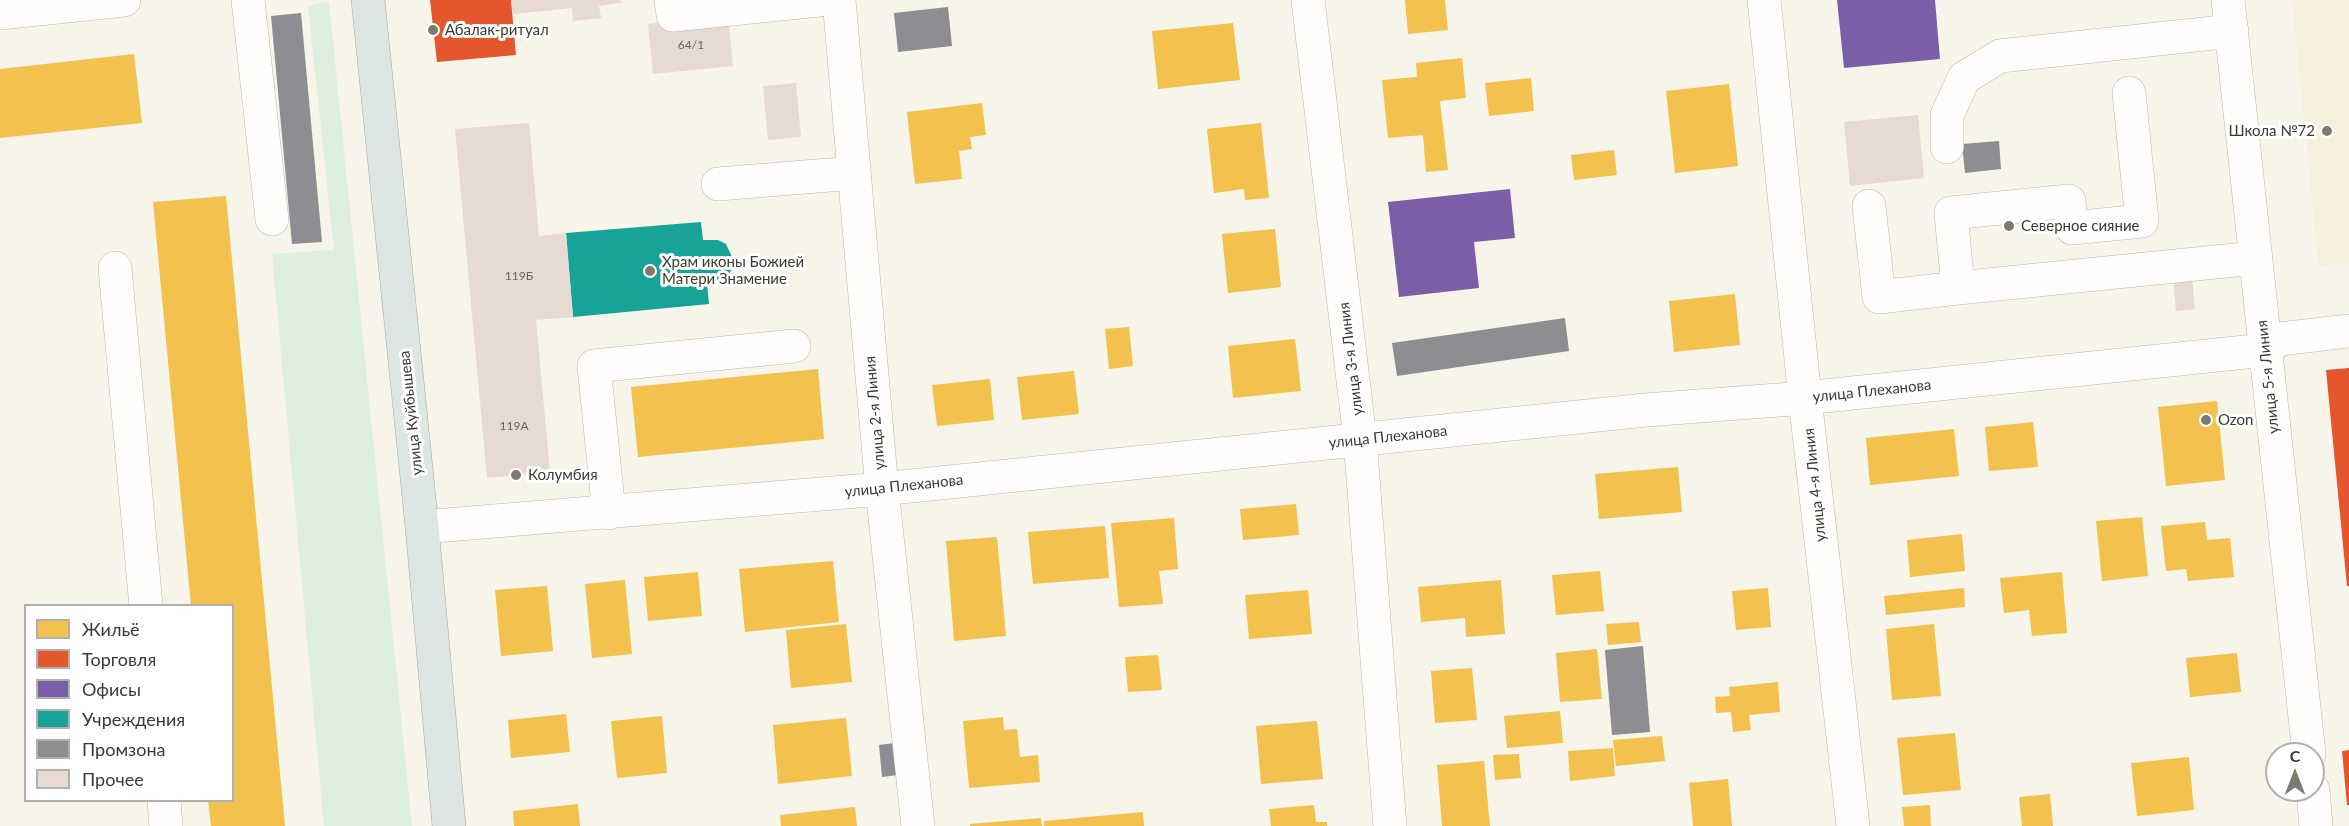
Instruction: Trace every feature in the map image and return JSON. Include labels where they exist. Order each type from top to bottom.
[{"type":"main road","name":"улица Куйбышева","points":[[368,0],[422,527],[449,826]]},
{"type":"street","points":[[0,14],[124,0]]},
{"type":"street","points":[[248,0],[272,219]]},
{"type":"street","points":[[671,0],[673,15],[819,0]]},
{"type":"street","name":"улица 2-я Линия","points":[[839,0],[882,489],[918,826]]},
{"type":"street","name":"улица 3-я Линия","points":[[1308,0],[1360,439],[1390,826]]},
{"type":"street","name":"улица 4-я Линия","points":[[1764,0],[1805,399],[1853,826]]},
{"type":"street","points":[[1947,147],[1947,115],[1964,78],[2000,56],[2230,16]]},
{"type":"street","name":"улица 5-я Линия","points":[[2230,16],[2308,742]]},
{"type":"street","points":[[1958,288],[1951,213],[2069,201],[2072,228],[2142,221],[2129,93]]},
{"type":"street","points":[[718,184],[854,173]]},
{"type":"street","points":[[1869,206],[1879,297],[2255,258]]},
{"type":"street","points":[[115,268],[146,604]]},
{"type":"street","name":"улица Плеханова","points":[[422,527],[882,489],[1646,410],[1805,399],[2265,350],[2280,339],[2349,331]]},
{"type":"street","points":[[609,513],[594,366],[794,346]]},
{"type":"street","points":[[164,802],[166,826]]},
{"type":"street","points":[[2314,802],[2316,826]]},
{"type":"shaded area","name":"Школа №72","points":[[2292,0],[2349,0],[2349,263],[2319,266]]},
{"type":"green space","points":[[329,2],[412,826],[324,826],[272,254],[334,250],[308,6]]},
{"type":"building: Жильё","points":[[1405,0],[1445,0],[1448,30],[1408,34]]},
{"type":"building: Жильё","points":[[1233,23],[1240,80],[1158,89],[1152,31]]},
{"type":"building: Жильё","points":[[134,54],[142,123],[0,138],[0,69]]},
{"type":"building: Жильё","points":[[1462,58],[1466,98],[1440,101],[1448,170],[1426,172],[1423,135],[1388,138],[1382,80],[1417,77],[1416,63]]},
{"type":"building: Жильё","points":[[1531,78],[1534,111],[1489,116],[1485,83]]},
{"type":"building: Жильё","points":[[1729,84],[1738,166],[1675,173],[1666,91]]},
{"type":"building: Жильё","points":[[982,103],[986,135],[970,137],[972,149],[959,151],[962,179],[915,184],[907,112]]},
{"type":"building: Жильё","points":[[1261,123],[1269,198],[1245,200],[1244,189],[1214,193],[1207,129]]},
{"type":"building: Жильё","points":[[1614,150],[1617,175],[1574,180],[1571,155]]},
{"type":"building: Жильё","points":[[226,196],[285,826],[211,826],[208,802],[234,802],[234,604],[191,604],[153,202]]},
{"type":"building: Жильё","points":[[1275,229],[1281,287],[1228,293],[1222,234]]},
{"type":"building: Жильё","points":[[1735,294],[1740,345],[1674,352],[1669,301]]},
{"type":"building: Жильё","points":[[1129,327],[1133,366],[1109,369],[1105,329]]},
{"type":"building: Жильё","points":[[1295,339],[1301,391],[1233,398],[1228,346]]},
{"type":"building: Жильё","points":[[818,369],[824,439],[638,457],[631,387]]},
{"type":"building: Жильё","points":[[1074,371],[1079,414],[1022,420],[1017,377]]},
{"type":"building: Жильё","points":[[990,379],[994,420],[937,426],[932,385]]},
{"type":"building: Жильё","points":[[2217,401],[2225,480],[2166,486],[2158,407]]},
{"type":"building: Жильё","points":[[2033,422],[2038,467],[1989,471],[1985,427]]},
{"type":"building: Жильё","points":[[1954,429],[1959,476],[1870,485],[1866,438]]},
{"type":"building: Жильё","points":[[1678,467],[1682,512],[1599,519],[1595,474]]},
{"type":"building: Жильё","points":[[1296,504],[1299,535],[1243,540],[1240,509]]},
{"type":"building: Жильё","points":[[2142,517],[2148,576],[2102,581],[2096,521]]},
{"type":"building: Жильё","points":[[1174,518],[1178,569],[1159,571],[1163,604],[1119,607],[1111,523]]},
{"type":"building: Жильё","points":[[2205,522],[2207,540],[2230,538],[2234,577],[2188,581],[2186,569],[2166,571],[2161,526]]},
{"type":"building: Жильё","points":[[1105,526],[1109,578],[1033,584],[1028,532]]},
{"type":"building: Жильё","points":[[1962,534],[1965,571],[1910,577],[1907,540]]},
{"type":"building: Жильё","points":[[997,537],[1006,636],[954,641],[946,541]]},
{"type":"building: Жильё","points":[[833,561],[839,622],[745,632],[739,569]]},
{"type":"building: Жильё","points":[[1600,571],[1604,611],[1556,615],[1552,575]]},
{"type":"building: Жильё","points":[[698,572],[702,616],[648,621],[644,577]]},
{"type":"building: Жильё","points":[[2062,572],[2067,633],[2032,636],[2029,610],[2004,613],[2000,578]]},
{"type":"building: Жильё","points":[[625,580],[632,654],[592,658],[585,584]]},
{"type":"building: Жильё","points":[[1501,580],[1505,634],[1466,637],[1465,618],[1421,622],[1418,587]]},
{"type":"building: Жильё","points":[[547,586],[553,651],[501,656],[495,590]]},
{"type":"building: Жильё","points":[[1768,588],[1771,627],[1736,630],[1732,591]]},
{"type":"building: Жильё","points":[[1964,588],[1965,607],[1886,615],[1884,596]]},
{"type":"building: Жильё","points":[[1308,590],[1312,634],[1249,639],[1245,595]]},
{"type":"building: Жильё","points":[[1639,622],[1641,642],[1608,645],[1606,624]]},
{"type":"building: Жильё","points":[[846,624],[852,682],[791,688],[786,630]]},
{"type":"building: Жильё","points":[[1934,624],[1941,696],[1892,700],[1886,629]]},
{"type":"building: Жильё","points":[[1597,649],[1602,699],[1560,702],[1556,653]]},
{"type":"building: Жильё","points":[[2237,653],[2241,692],[2190,697],[2186,658]]},
{"type":"building: Жильё","points":[[1158,655],[1162,690],[1128,692],[1125,657]]},
{"type":"building: Жильё","points":[[1472,668],[1477,720],[1435,723],[1431,671]]},
{"type":"building: Жильё","points":[[1778,682],[1780,712],[1749,715],[1751,730],[1733,732],[1731,712],[1716,713],[1715,697],[1730,696],[1729,687]]},
{"type":"building: Жильё","points":[[1560,711],[1563,743],[1507,748],[1504,716]]},
{"type":"building: Жильё","points":[[566,714],[570,752],[511,758],[508,720]]},
{"type":"building: Жильё","points":[[662,716],[667,773],[617,778],[611,721]]},
{"type":"building: Жильё","points":[[1003,717],[1004,730],[1017,729],[1020,757],[1038,755],[1040,782],[969,788],[963,721]]},
{"type":"building: Жильё","points":[[846,718],[852,776],[778,784],[773,725]]},
{"type":"building: Жильё","points":[[1317,721],[1323,779],[1261,784],[1256,726]]},
{"type":"building: Жильё","points":[[1955,733],[1961,790],[1903,795],[1897,738]]},
{"type":"building: Жильё","points":[[1662,736],[1665,761],[1616,766],[1613,740]]},
{"type":"building: Жильё","points":[[1613,748],[1615,776],[1570,781],[1568,751]]},
{"type":"building: Жильё","points":[[1519,754],[1521,778],[1495,780],[1493,755]]},
{"type":"building: Жильё","points":[[2189,757],[2194,810],[2137,816],[2131,763]]},
{"type":"building: Жильё","points":[[1484,761],[1490,826],[1442,826],[1437,765]]},
{"type":"building: Жильё","points":[[1728,779],[1732,826],[1693,826],[1689,783]]},
{"type":"building: Жильё","points":[[2050,794],[2053,826],[2022,826],[2019,797]]},
{"type":"building: Жильё","points":[[578,804],[580,826],[514,826],[513,811]]},
{"type":"building: Жильё","points":[[1314,805],[1316,822],[1327,822],[1327,826],[1271,826],[1269,809]]},
{"type":"building: Жильё","points":[[1930,805],[1931,826],[1904,826],[1902,807]]},
{"type":"building: Жильё","points":[[855,807],[857,826],[781,826],[780,815]]},
{"type":"building: Жильё","points":[[1143,812],[1144,826],[1044,826],[1044,821]]},
{"type":"building: Жильё","points":[[1041,818],[1042,826],[970,826],[970,824]]},
{"type":"building: Торговля","points":[[430,0],[511,0],[516,55],[437,62]]},
{"type":"building: Торговля","points":[[2349,368],[2349,586],[2347,586],[2326,370]]},
{"type":"building: Торговля","points":[[2349,750],[2349,805],[2347,805],[2342,751]]},
{"type":"building: Офисы","points":[[1837,0],[1935,0],[1940,59],[1844,68]]},
{"type":"building: Офисы","points":[[1510,189],[1515,238],[1474,242],[1479,288],[1399,297],[1388,202]]},
{"type":"building: Учреждения","name":"Храм иконы Божией Матери Знамение","points":[[701,222],[703,240],[718,240],[726,244],[733,259],[733,267],[729,274],[722,280],[707,283],[709,304],[573,317],[566,233]]},
{"type":"building: Промзона","points":[[948,7],[952,46],[898,52],[894,13]]},
{"type":"building: Промзона","points":[[301,13],[322,242],[292,244],[271,16]]},
{"type":"building: Промзона","points":[[1999,141],[2001,169],[1965,173],[1962,144]]},
{"type":"building: Промзона","points":[[1565,318],[1569,351],[1397,376],[1392,343]]},
{"type":"building: Промзона","points":[[1643,646],[1650,732],[1612,735],[1605,650]]},
{"type":"building: Промзона","points":[[895,743],[898,775],[882,777],[879,745]]},
{"type":"building: Прочее","points":[[511,0],[620,0],[621,3],[599,6],[601,18],[573,21],[572,8],[513,14]]},
{"type":"building: Прочее","points":[[728,16],[733,66],[653,74],[648,24]]},
{"type":"building: Прочее","points":[[796,83],[801,137],[768,140],[763,86]]},
{"type":"building: Прочее","points":[[1918,115],[1924,178],[1850,186],[1844,122]]},
{"type":"building: Прочее","points":[[529,123],[539,236],[566,233],[573,317],[536,320],[550,472],[487,478],[455,129]]},
{"type":"building: Прочее","points":[[2192,277],[2195,309],[2176,311],[2173,278]]},
{"type":"place","name":"Абалак-ритуал","points":[[433,30]]},
{"type":"place","name":"Школа №72","points":[[2327,131]]},
{"type":"place","name":"Северное сияние","points":[[2009,226]]},
{"type":"place","name":"Храм иконы Божией Матери Знамение","points":[[650,271]]},
{"type":"place","name":"Ozon","points":[[2206,420]]},
{"type":"place","name":"Колумбия","points":[[516,475]]}]
